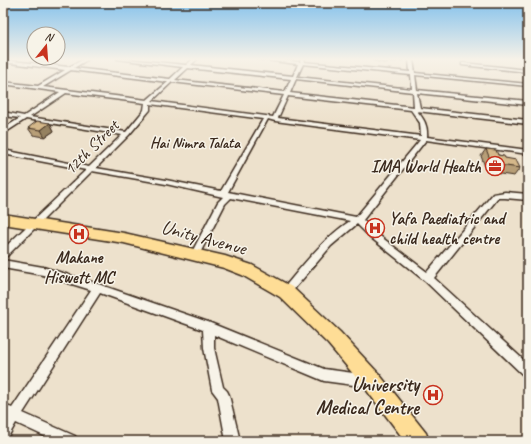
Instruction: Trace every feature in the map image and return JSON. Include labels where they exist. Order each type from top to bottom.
[{"type":"main road","name":"Unity Avenue","points":[[3,219],[124,238],[195,254],[247,270],[286,292],[334,338],[372,381],[418,441]]},
{"type":"street","points":[[38,88],[51,80]]},
{"type":"street","points":[[162,80],[528,122]]},
{"type":"street","points":[[275,119],[294,80]]},
{"type":"street","points":[[311,80],[528,103]]},
{"type":"street","points":[[286,292],[317,255],[343,229],[358,220],[424,139],[426,133],[424,124],[415,109],[413,80]]},
{"type":"street","points":[[472,80],[528,85]]},
{"type":"street","name":"12th Street","points":[[3,254],[127,134],[147,110],[148,102],[172,81]]},
{"type":"street","points":[[3,83],[528,152]]},
{"type":"street","points":[[3,132],[65,91]]},
{"type":"street","points":[[3,114],[127,134]]},
{"type":"street","points":[[195,254],[226,195],[234,173],[266,118]]},
{"type":"street","points":[[3,152],[166,182],[358,220],[373,235],[428,278],[528,372]]},
{"type":"street","points":[[428,278],[496,196],[505,195],[528,197]]},
{"type":"street","points":[[3,264],[43,271],[98,288],[208,327],[324,375],[372,381]]},
{"type":"street","points":[[3,432],[9,412],[98,288]]},
{"type":"street","points":[[208,327],[208,348],[218,390],[222,395],[233,441]]},
{"type":"street","points":[[9,412],[70,441]]},
{"type":"building","points":[[37,121],[50,123],[41,130],[28,128]]},
{"type":"building","points":[[486,149],[496,150],[498,155],[516,160],[520,168],[492,164]]},
{"type":"place","name":"IMA World Health","points":[[495,166]]},
{"type":"place","name":"Yafa Paediatric and child health centre","points":[[375,228]]},
{"type":"place","name":"Makane Hiswett MC","points":[[79,234]]},
{"type":"place","name":"University Medical Centre","points":[[433,395]]},
{"type":"district","name":"Hai Nimra Talata","points":[[195,143]]}]
